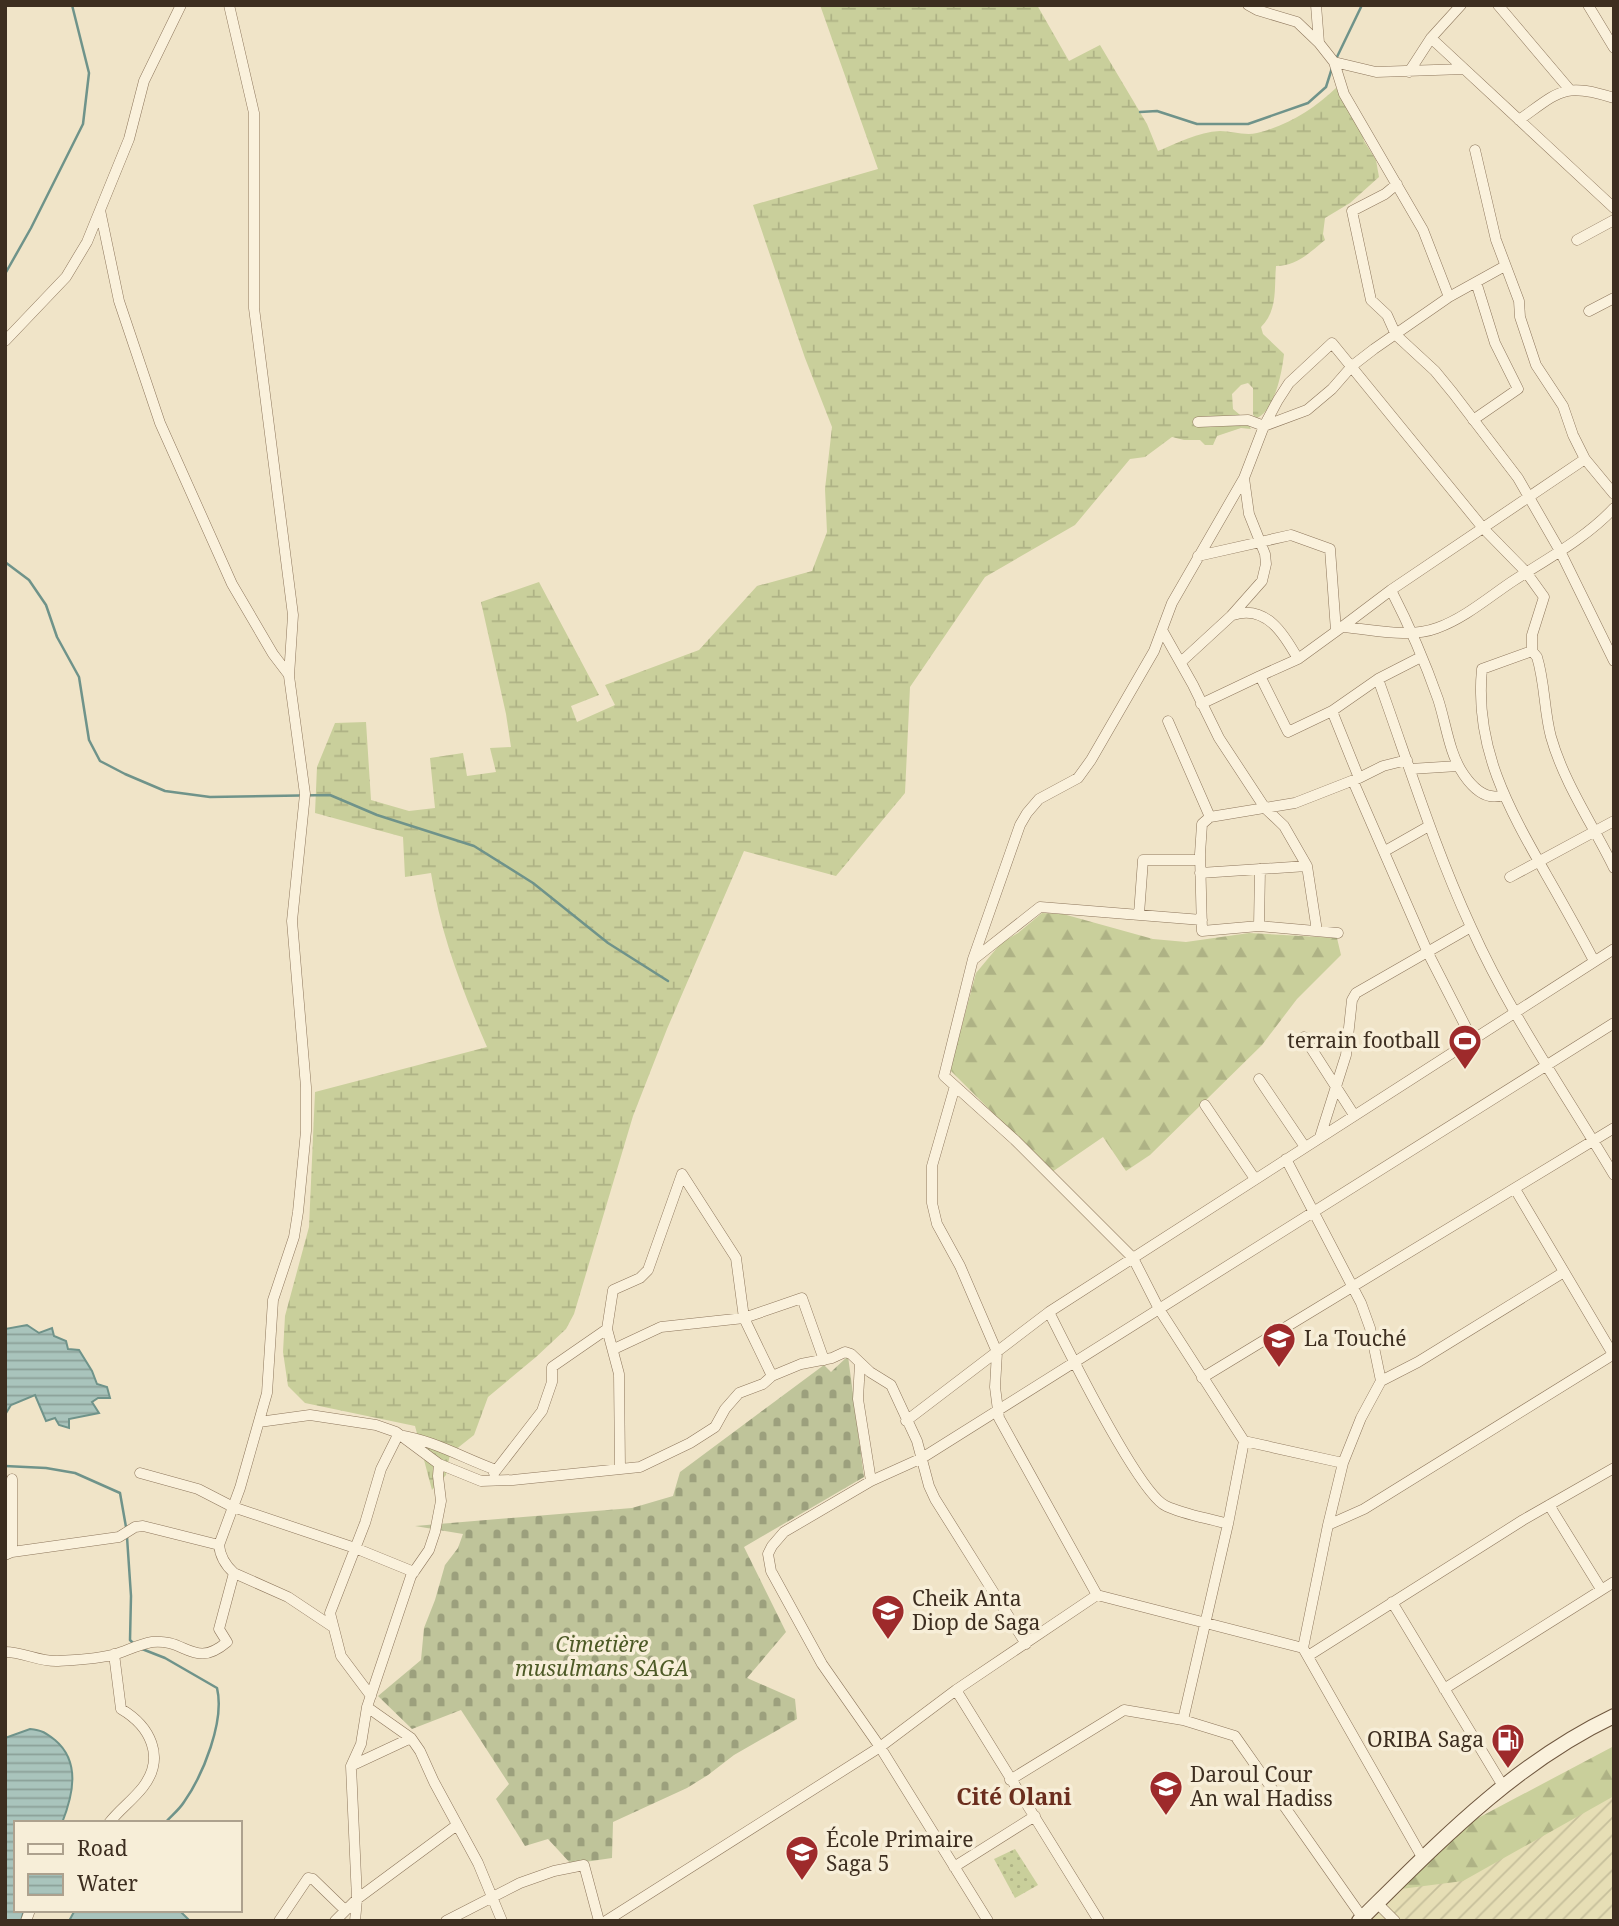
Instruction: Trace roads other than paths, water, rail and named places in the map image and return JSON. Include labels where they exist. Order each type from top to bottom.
[{"type":"main road","points":[[1360,1919],[1422,1857],[1503,1786],[1577,1736],[1614,1716]]},
{"type":"street","points":[[5,341],[71,270],[87,242],[129,139],[144,81],[181,5]]},
{"type":"street","points":[[229,5],[254,113],[254,308],[293,615],[289,676],[304,794],[292,921],[306,1087],[306,1131],[294,1237],[273,1300],[267,1393],[219,1545],[223,1560],[234,1573],[288,1597],[333,1627]]},
{"type":"street","points":[[1248,5],[1297,23],[1319,43],[1334,62],[1344,94],[1423,230],[1449,297]]},
{"type":"street","points":[[1316,5],[1319,43]]},
{"type":"street","points":[[1409,72],[1431,38],[1461,5]]},
{"type":"street","points":[[1498,5],[1570,90]]},
{"type":"street","points":[[1588,5],[1614,48]]},
{"type":"street","points":[[1431,38],[1614,208]]},
{"type":"street","points":[[1334,62],[1376,72],[1464,69]]},
{"type":"street","points":[[1519,120],[1559,93],[1576,88],[1614,98]]},
{"type":"street","points":[[1475,150],[1496,240],[1518,300],[1520,317],[1536,365],[1563,406],[1585,459],[1614,494]]},
{"type":"street","points":[[1397,184],[1385,194],[1352,211],[1371,300],[1387,315],[1396,335],[1435,371],[1530,496],[1614,662]]},
{"type":"street","points":[[100,210],[119,301],[160,423],[232,584],[289,676]]},
{"type":"street","points":[[1577,240],[1614,220]]},
{"type":"street","points":[[1198,422],[1248,420],[1264,426],[1307,410],[1332,389],[1352,366],[1449,297],[1505,266]]},
{"type":"street","points":[[1473,420],[1518,389],[1495,343],[1476,282]]},
{"type":"street","points":[[1589,311],[1613,301]]},
{"type":"street","points":[[1343,1463],[1244,1441],[1159,1309],[1132,1258],[1015,1140],[944,1076],[973,959],[1020,825],[1039,799],[1078,778],[1141,676],[1154,651],[1172,603],[1244,478],[1264,426],[1289,383],[1332,344],[1483,528],[1527,572],[1545,597],[1532,635],[1532,651],[1540,666],[1547,716],[1556,750],[1570,783],[1614,868]]},
{"type":"street","points":[[1201,704],[1298,659],[1391,590],[1585,459]]},
{"type":"street","points":[[1181,662],[1231,616],[1262,581],[1266,564],[1261,542],[1249,514],[1244,478]]},
{"type":"street","points":[[1339,629],[1411,633],[1437,629],[1560,551],[1614,508]]},
{"type":"street","points":[[1198,556],[1291,535],[1330,549],[1339,629]]},
{"type":"street","points":[[1391,590],[1437,699],[1458,766],[1482,793],[1489,797],[1503,794]]},
{"type":"street","points":[[1231,616],[1250,612],[1273,622],[1284,633],[1298,659]]},
{"type":"street","points":[[1162,630],[1219,738],[1265,808],[1284,826],[1307,866],[1317,931]]},
{"type":"street","points":[[1532,651],[1482,669],[1479,692],[1481,713],[1494,772],[1503,794],[1594,961]]},
{"type":"street","points":[[1260,676],[1288,732],[1332,711],[1378,679],[1421,657]]},
{"type":"street","points":[[1378,679],[1429,826],[1471,927],[1514,1013],[1614,1175]]},
{"type":"street","points":[[1332,711],[1356,780],[1428,953],[1472,1039]]},
{"type":"street","points":[[1168,721],[1210,817]]},
{"type":"street","points":[[1338,933],[1259,926],[1202,932],[1202,824],[1210,817],[1295,803],[1356,780],[1383,766],[1458,766]]},
{"type":"street","points":[[1510,877],[1614,821]]},
{"type":"street","points":[[1385,851],[1429,826]]},
{"type":"street","points":[[1139,914],[1143,860],[1200,860]]},
{"type":"street","points":[[1200,873],[1307,866]]},
{"type":"street","points":[[1259,926],[1260,869]]},
{"type":"street","points":[[973,959],[1040,907],[1202,920]]},
{"type":"street","points":[[1320,1137],[1346,1055],[1353,996],[1471,927]]},
{"type":"street","points":[[906,1421],[1049,1312],[1614,949]]},
{"type":"street","points":[[988,1921],[880,1746],[822,1664],[771,1571],[768,1560],[772,1546],[784,1532],[870,1481],[922,1458],[1614,1023]]},
{"type":"street","points":[[1304,1037],[1354,1115]]},
{"type":"street","points":[[1259,1079],[1305,1147]]},
{"type":"street","points":[[955,1086],[932,1166],[932,1203],[937,1224],[968,1283],[997,1352],[997,1411],[1097,1595],[1306,1652],[1614,1468]]},
{"type":"street","points":[[1205,1105],[1255,1179]]},
{"type":"street","points":[[1202,1378],[1614,1128]]},
{"type":"street","points":[[1286,1159],[1353,1286],[1367,1319],[1381,1381]]},
{"type":"street","points":[[620,1468],[619,1374],[607,1329],[613,1290],[640,1278],[648,1270],[682,1174],[736,1258],[744,1318],[772,1376]]},
{"type":"street","points":[[1328,1525],[1364,1509],[1613,1355],[1515,1189]]},
{"type":"street","points":[[1422,1857],[1306,1652],[1328,1525],[1343,1463],[1361,1418],[1381,1381],[1418,1362],[1564,1272]]},
{"type":"street","points":[[614,1349],[661,1327],[744,1318],[802,1298],[824,1360]]},
{"type":"street","points":[[1049,1312],[1135,1469],[1163,1505],[1228,1524]]},
{"type":"street","points":[[489,1481],[542,1411],[552,1382],[552,1367],[607,1329]]},
{"type":"street","points":[[259,1422],[298,1415],[320,1415],[376,1425],[398,1435],[439,1464],[481,1481],[640,1466],[690,1443],[715,1427],[725,1409],[739,1393],[801,1364],[824,1360],[845,1352],[891,1385],[917,1441],[935,1499],[1026,1644]]},
{"type":"street","points":[[860,1363],[858,1399],[870,1481]]},
{"type":"street","points":[[398,1435],[423,1439],[496,1470]]},
{"type":"street","points":[[371,1696],[341,1657],[330,1613],[381,1469],[398,1435]]},
{"type":"street","points":[[1183,1720],[1244,1441]]},
{"type":"street","points":[[355,1921],[357,1899],[351,1766],[361,1744],[367,1707],[414,1572],[429,1550],[440,1514],[439,1464]]},
{"type":"street","points":[[140,1473],[198,1489],[233,1507],[355,1548],[414,1572]]},
{"type":"street","points":[[12,1479],[9,1553],[119,1537],[135,1527],[143,1526],[219,1545]]},
{"type":"street","points":[[1549,1505],[1601,1590]]},
{"type":"street","points":[[5,1652],[20,1652],[39,1660],[56,1662],[114,1654],[153,1642],[167,1643],[203,1655],[227,1642],[219,1629],[234,1573]]},
{"type":"street","points":[[1444,1689],[1614,1582]]},
{"type":"street","points":[[606,1921],[880,1746],[956,1690],[1097,1595]]},
{"type":"street","points":[[1392,1602],[1503,1786]]},
{"type":"street","points":[[111,1821],[144,1786],[152,1768],[154,1743],[136,1718],[121,1709],[114,1654]]},
{"type":"street","points":[[956,1690],[1099,1921]]},
{"type":"street","points":[[367,1707],[411,1738],[420,1751],[502,1921]]},
{"type":"street","points":[[1010,1780],[1124,1710],[1183,1720],[1235,1736],[1360,1919]]},
{"type":"street","points":[[351,1766],[411,1738]]},
{"type":"street","points":[[954,1867],[1035,1816]]},
{"type":"street","points":[[335,1921],[357,1899],[457,1825]]},
{"type":"street","points":[[446,1921],[535,1877],[584,1865],[599,1921]]},
{"type":"street","points":[[279,1921],[308,1878],[313,1879],[345,1910]]},
{"type":"street","points":[[1377,1903],[1395,1921]]},
{"type":"water","points":[[27,1325],[39,1333],[52,1328],[54,1336],[66,1341],[68,1349],[79,1350],[97,1384],[107,1387],[110,1398],[98,1398],[92,1402],[99,1413],[69,1419],[69,1428],[59,1425],[55,1418],[46,1421],[35,1395],[11,1405],[5,1415],[5,1329]]},
{"type":"water","points":[[30,1729],[38,1730],[55,1740],[63,1749],[72,1769],[71,1790],[63,1821],[14,1821],[14,1912],[23,1912],[21,1921],[5,1921],[5,1738]]},
{"type":"water","points":[[74,1912],[181,1912],[190,1921],[69,1921]]},
{"type":"waterway","points":[[5,274],[83,124],[89,73],[72,5]]},
{"type":"waterway","points":[[1336,59],[1362,5]]},
{"type":"waterway","points":[[1140,112],[1157,111],[1197,124],[1248,124],[1308,103],[1326,87],[1332,68]]},
{"type":"waterway","points":[[5,562],[29,580],[46,605],[57,637],[79,677],[89,740],[100,761],[165,791],[210,797],[330,795],[377,815],[474,846],[533,883],[608,943],[668,981]]},
{"type":"waterway","points":[[5,1466],[75,1473],[120,1493],[126,1527]]},
{"type":"waterway","points":[[127,1537],[131,1596],[130,1640],[134,1644]]},
{"type":"waterway","points":[[142,1649],[165,1658],[217,1688],[219,1701],[215,1731],[205,1763],[184,1802],[167,1821]]},
{"type":"place","name":"terrain football","points":[[1465,1071]]},
{"type":"place","name":"La Touché","points":[[1279,1369]]},
{"type":"place","name":"Cheik Anta Diop de Saga","points":[[888,1641]]},
{"type":"place","name":"ORIBA Saga","points":[[1508,1770]]},
{"type":"place","name":"Daroul Cour An wal Hadiss","points":[[1166,1817]]},
{"type":"place","name":"École Primaire Saga 5","points":[[802,1882]]},
{"type":"district","name":"Cité Olani","points":[[1014,1797]]},
{"type":"park label","name":"Cimetière musulmans SAGA","points":[[602,1657]]}]
